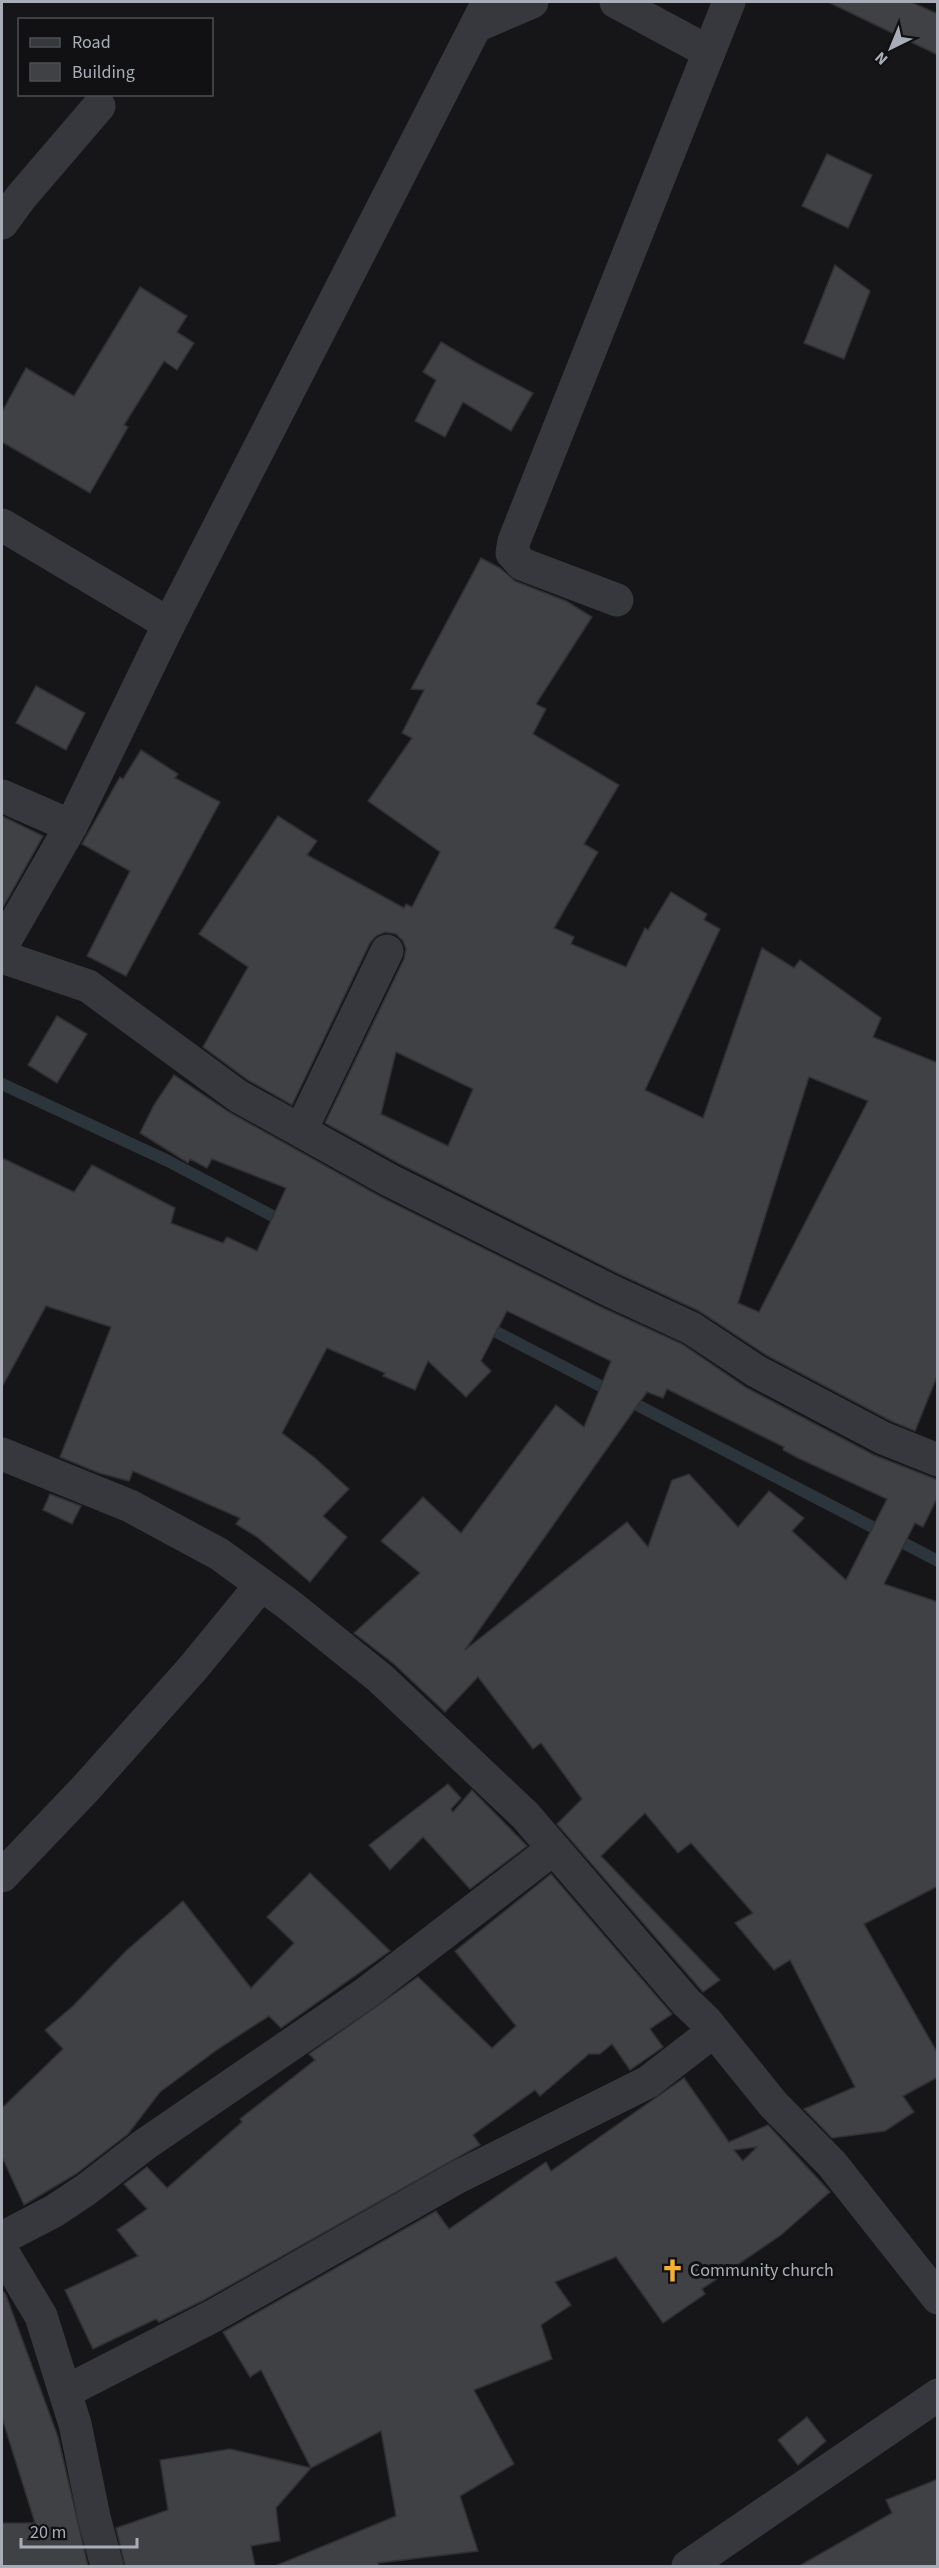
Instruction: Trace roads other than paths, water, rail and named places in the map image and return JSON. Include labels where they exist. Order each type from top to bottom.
[{"type":"street","points":[[2,946],[71,826],[170,624],[482,14],[532,2]]},
{"type":"street","points":[[616,2],[709,52]]},
{"type":"street","points":[[616,600],[522,564],[512,553],[518,530],[729,2]]},
{"type":"street","points":[[2,223],[21,197],[99,106]]},
{"type":"street","points":[[2,525],[170,624]]},
{"type":"street","points":[[2,796],[71,826]]},
{"type":"street","points":[[301,1130],[387,951]]},
{"type":"street","points":[[2,957],[88,986],[238,1096],[388,1180],[611,1292],[691,1328],[777,1383],[884,1438],[938,1460]]},
{"type":"street","points":[[2,1454],[130,1506],[219,1554],[380,1678],[525,1815],[714,2031],[773,2104],[832,2164],[938,2298]]},
{"type":"street","points":[[2,1876],[102,1771],[193,1668],[261,1585]]},
{"type":"street","points":[[2,2238],[54,2211],[87,2189],[152,2139],[366,1993],[553,1849]]},
{"type":"street","points":[[65,2392],[222,2311],[458,2177],[648,2082],[714,2031]]},
{"type":"street","points":[[2,2251],[42,2316],[75,2424],[93,2517],[106,2566]]},
{"type":"street","points":[[688,2566],[938,2395]]},
{"type":"waterway","points":[[2,1084],[166,1160],[286,1223]]},
{"type":"waterway","points":[[483,1325],[938,1561]]},
{"type":"place","name":"Community church","points":[[672,2270]]}]
